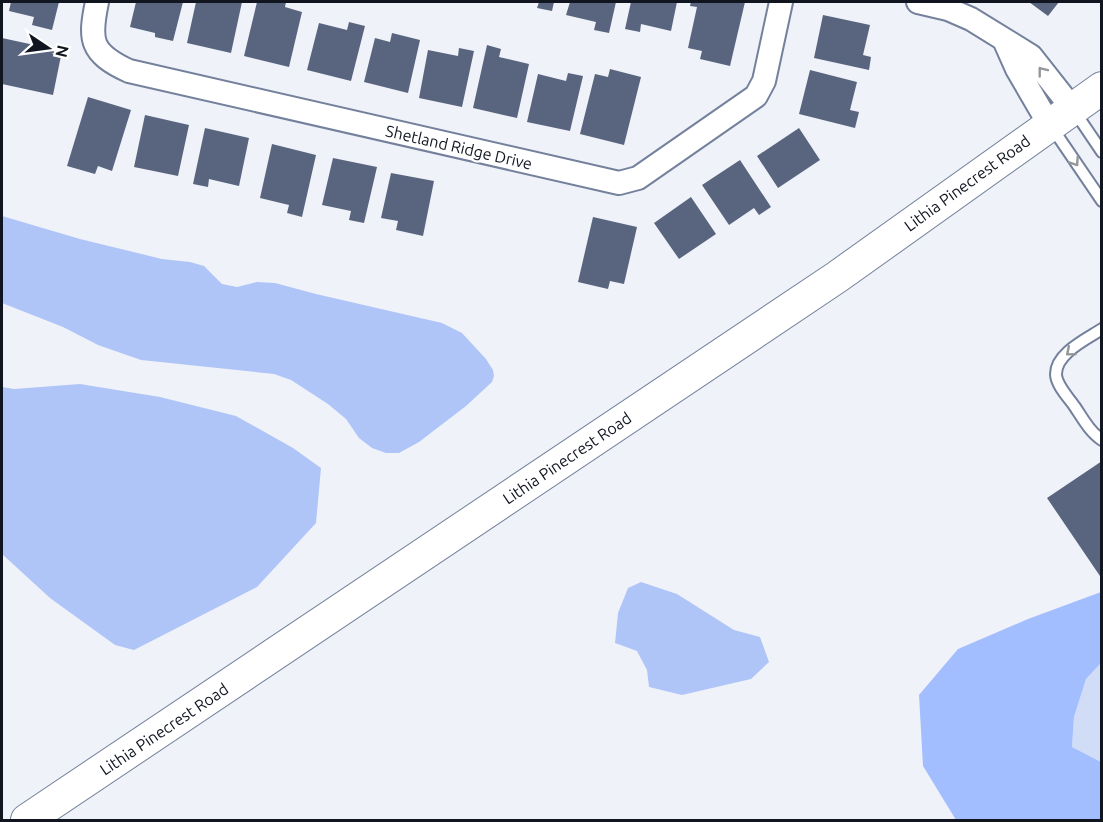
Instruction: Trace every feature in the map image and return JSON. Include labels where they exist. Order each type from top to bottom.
[{"type":"main road","name":"Lithia Pinecrest Road","points":[[27,820],[837,277],[1101,88]]},
{"type":"street","name":"Shetland Ridge Drive","points":[[98,2],[92,23],[94,43],[108,59],[129,71],[619,183],[638,178],[756,96],[764,81],[781,2]]},
{"type":"street","points":[[918,2],[948,9],[989,30],[1031,56],[1060,116]]},
{"type":"lane","points":[[1060,116],[1101,152]]},
{"type":"lane","points":[[1060,116],[1101,201]]},
{"type":"lane","points":[[1101,329],[1064,356],[1059,362],[1056,375],[1060,386],[1093,434],[1101,440]]},
{"type":"shaded area","points":[[2,216],[80,239],[162,259],[204,266],[222,284],[237,287],[257,282],[275,283],[442,323],[462,333],[486,359],[494,376],[492,382],[466,406],[419,442],[399,453],[386,453],[372,448],[359,438],[346,419],[328,404],[291,380],[274,374],[141,360],[98,345],[63,327],[2,303]]},
{"type":"shaded area","points":[[80,384],[160,397],[236,416],[293,448],[321,468],[316,523],[257,587],[134,650],[115,645],[50,598],[2,554],[2,387],[14,389]]},
{"type":"shaded area","points":[[641,582],[677,594],[734,630],[760,637],[769,662],[751,679],[682,695],[649,687],[647,670],[637,651],[615,643],[618,613],[628,588]]},
{"type":"shaded area","points":[[1101,592],[1101,663],[1086,679],[1074,717],[1072,747],[1101,762],[1101,820],[956,820],[923,766],[919,695],[958,649],[1028,619]]},
{"type":"shaded area","points":[[1101,663],[1101,762],[1072,747],[1074,717],[1086,679]]},
{"type":"building","points":[[11,2],[59,2],[52,30],[32,25],[34,17],[9,11]]},
{"type":"building","points":[[136,2],[183,2],[173,41],[155,37],[155,33],[130,27]]},
{"type":"building","points":[[196,2],[242,2],[231,53],[187,43]]},
{"type":"building","points":[[257,2],[286,2],[285,7],[302,12],[289,67],[244,56]]},
{"type":"building","points":[[539,2],[554,2],[552,11],[537,8]]},
{"type":"building","points":[[570,2],[616,2],[609,33],[594,30],[596,22],[566,15]]},
{"type":"building","points":[[631,2],[677,2],[671,31],[641,24],[640,32],[625,29]]},
{"type":"building","points":[[691,2],[745,2],[730,66],[700,59],[702,51],[688,48],[697,7],[690,6]]},
{"type":"building","points":[[1029,2],[1059,2],[1048,16]]},
{"type":"building","points":[[823,15],[870,25],[863,55],[871,57],[869,70],[814,58]]},
{"type":"building","points":[[349,22],[365,26],[351,81],[307,70],[319,23],[347,30]]},
{"type":"building","points":[[392,33],[420,40],[408,93],[364,82],[375,38],[390,42]]},
{"type":"building","points":[[2,38],[62,51],[53,95],[2,84]]},
{"type":"building","points":[[487,45],[501,49],[499,57],[529,64],[517,118],[473,108]]},
{"type":"building","points":[[459,48],[474,51],[462,107],[419,98],[428,50],[458,56]]},
{"type":"building","points":[[610,69],[641,77],[624,145],[580,134],[595,74],[608,77]]},
{"type":"building","points":[[810,70],[857,82],[850,110],[859,112],[855,128],[799,114]]},
{"type":"building","points":[[568,73],[583,76],[570,131],[527,122],[538,74],[566,81]]},
{"type":"building","points":[[88,97],[131,110],[112,171],[98,166],[95,174],[67,166]]},
{"type":"building","points":[[145,115],[189,125],[178,176],[134,167]]},
{"type":"building","points":[[205,128],[249,138],[239,186],[209,179],[208,187],[193,184]]},
{"type":"building","points":[[799,128],[820,160],[778,188],[757,156]]},
{"type":"building","points":[[272,144],[316,155],[302,217],[287,213],[289,205],[260,198]]},
{"type":"building","points":[[333,158],[377,167],[364,223],[349,220],[351,211],[322,205]]},
{"type":"building","points":[[740,160],[771,207],[759,215],[754,208],[729,225],[702,185]]},
{"type":"building","points":[[391,173],[434,181],[423,236],[396,230],[398,221],[381,218]]},
{"type":"building","points":[[691,197],[716,234],[679,259],[654,223]]},
{"type":"building","points":[[593,217],[637,227],[624,284],[610,281],[608,289],[578,282]]},
{"type":"building","points":[[1102,461],[1102,579],[1047,498]]}]
